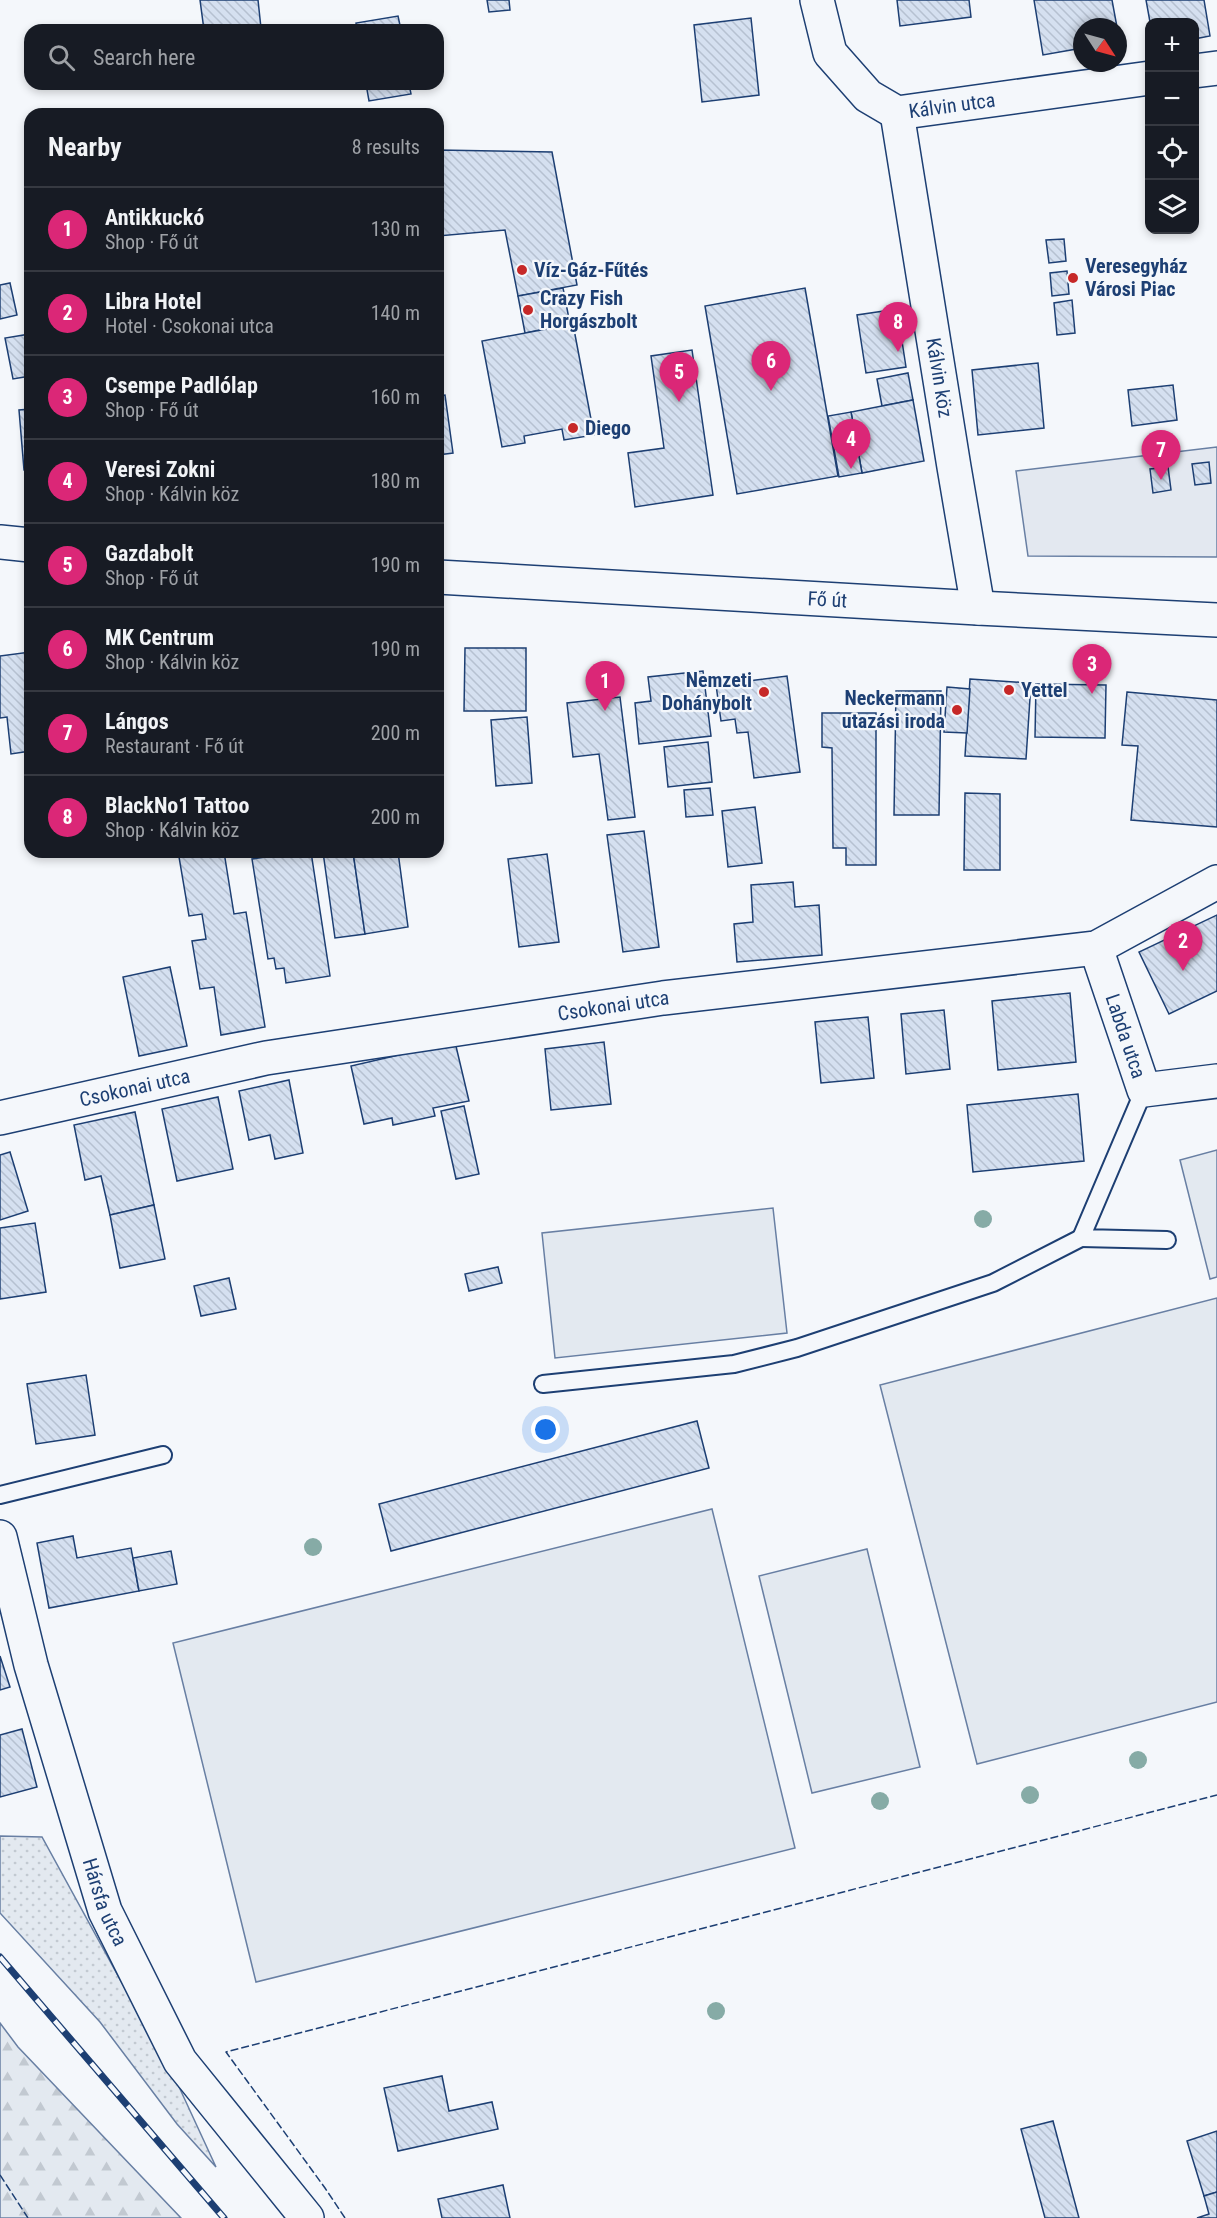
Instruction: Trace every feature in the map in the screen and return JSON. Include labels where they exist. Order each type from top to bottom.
[{"type":"street","name":"Kálvin utca","points":[[817,0],[830,53],[868,96],[897,113],[1145,79]]},
{"type":"street","points":[[1199,70],[1217,68]]},
{"type":"street","name":"Kálvin köz","points":[[897,113],[978,608]]},
{"type":"street","points":[[0,542],[24,544]]},
{"type":"street","name":"Fő út","points":[[444,577],[1217,620]]},
{"type":"street","name":"Csokonai utca","points":[[0,1118],[266,1058],[663,998],[1096,948],[1217,882]]},
{"type":"street","name":"Labda utca","points":[[1096,948],[1143,1090],[1217,1081]]},
{"type":"street","name":"Hársfa utca","points":[[0,1536],[30,1665],[105,1911],[180,2061],[307,2218]]},
{"type":"lane","points":[[1081,1238],[1143,1090]]},
{"type":"lane","points":[[543,1384],[734,1364],[797,1348],[993,1284],[1081,1238],[1167,1240]]},
{"type":"lane","points":[[0,1496],[163,1455]]},
{"type":"green space","points":[[1217,1150],[1217,1277],[1210,1279],[1180,1160]]},
{"type":"green space","points":[[773,1208],[787,1333],[555,1358],[542,1233]]},
{"type":"green space","points":[[1217,1298],[1217,1702],[977,1764],[880,1385]]},
{"type":"green space","points":[[712,1509],[795,1848],[256,1982],[173,1643]]},
{"type":"green space","points":[[867,1549],[920,1767],[812,1793],[759,1576]]},
{"type":"green space","points":[[0,1836],[42,1837],[180,2089],[216,2167],[177,2124],[100,2022],[0,1913]]},
{"type":"green space","points":[[0,2023],[18,2047],[181,2218],[0,2218]]},
{"type":"shaded area","points":[[1217,447],[1217,557],[1028,556],[1016,471]]},
{"type":"building","points":[[200,0],[258,0],[261,24],[203,24]]},
{"type":"building","points":[[487,0],[509,0],[510,10],[489,12]]},
{"type":"building","points":[[897,0],[969,0],[971,17],[900,26]]},
{"type":"building","points":[[1034,0],[1112,0],[1115,18],[1073,18],[1073,50],[1043,55]]},
{"type":"building","points":[[1146,0],[1204,0],[1210,36],[1199,38],[1199,18],[1149,18]]},
{"type":"building","points":[[398,16],[400,24],[356,24]]},
{"type":"building","points":[[751,18],[759,95],[702,102],[694,25]]},
{"type":"building","points":[[367,90],[410,90],[411,94],[369,101]]},
{"type":"building","points":[[444,150],[552,152],[577,285],[518,296],[505,230],[444,235]]},
{"type":"building","points":[[1064,239],[1066,261],[1049,263],[1046,240]]},
{"type":"building","points":[[1067,271],[1069,294],[1052,296],[1050,273]]},
{"type":"building","points":[[10,283],[17,315],[0,319],[0,285]]},
{"type":"building","points":[[563,288],[570,324],[525,333],[518,296]]},
{"type":"building","points":[[805,288],[838,476],[737,494],[705,306]]},
{"type":"building","points":[[1072,300],[1075,333],[1057,335],[1054,303]]},
{"type":"building","points":[[897,309],[906,367],[866,373],[857,315]]},
{"type":"building","points":[[573,324],[594,435],[564,440],[562,429],[524,436],[525,443],[502,447],[482,341]]},
{"type":"building","points":[[24,335],[24,377],[13,379],[5,338]]},
{"type":"building","points":[[692,350],[713,495],[635,507],[628,453],[664,448],[651,356]]},
{"type":"building","points":[[1038,363],[1044,428],[978,435],[972,370]]},
{"type":"building","points":[[908,373],[913,400],[882,406],[877,379]]},
{"type":"building","points":[[1173,385],[1177,420],[1132,426],[1128,390]]},
{"type":"building","points":[[444,395],[453,453],[444,454]]},
{"type":"building","points":[[913,400],[924,461],[862,473],[851,412]]},
{"type":"building","points":[[19,410],[24,410],[24,470]]},
{"type":"building","points":[[851,412],[862,473],[839,477],[828,416]]},
{"type":"building","points":[[1209,462],[1211,483],[1195,485],[1192,464]]},
{"type":"building","points":[[1168,467],[1171,490],[1153,493],[1150,469]]},
{"type":"building","points":[[465,648],[526,648],[526,711],[464,711]]},
{"type":"building","points":[[24,653],[24,752],[11,754],[7,717],[0,718],[0,656]]},
{"type":"building","points":[[703,671],[711,736],[639,744],[635,703],[651,701],[648,677]]},
{"type":"building","points":[[787,676],[800,772],[754,778],[748,732],[737,733],[735,719],[721,721],[716,685]]},
{"type":"building","points":[[970,679],[1031,683],[1026,759],[965,756]]},
{"type":"building","points":[[1036,684],[1106,685],[1105,738],[1035,737]]},
{"type":"building","name":"Neckermann utazási iroda","points":[[947,687],[970,689],[967,733],[944,732]]},
{"type":"building","points":[[896,691],[941,691],[939,815],[894,815]]},
{"type":"building","points":[[1127,692],[1217,700],[1217,827],[1131,820],[1138,746],[1122,745]]},
{"type":"building","points":[[620,697],[635,817],[608,820],[599,754],[573,757],[567,703]]},
{"type":"building","points":[[822,713],[876,713],[876,865],[846,865],[846,848],[833,848],[832,748],[822,747]]},
{"type":"building","points":[[527,717],[532,783],[496,786],[491,720]]},
{"type":"building","points":[[708,742],[712,782],[668,787],[664,747]]},
{"type":"building","points":[[710,788],[713,815],[686,817],[684,790]]},
{"type":"building","points":[[965,793],[1000,794],[1000,870],[964,870]]},
{"type":"building","points":[[755,807],[762,863],[728,867],[722,811]]},
{"type":"building","points":[[644,831],[659,947],[623,952],[607,835]]},
{"type":"building","points":[[547,854],[559,942],[519,947],[508,859]]},
{"type":"building","points":[[179,858],[225,858],[234,914],[246,912],[265,1027],[221,1035],[214,987],[200,989],[192,941],[206,939],[202,914],[189,916]]},
{"type":"building","points":[[312,858],[330,976],[286,983],[284,968],[276,969],[274,958],[268,959],[252,859]]},
{"type":"building","points":[[324,858],[354,858],[365,934],[335,938]]},
{"type":"building","points":[[354,858],[399,858],[408,927],[365,934]]},
{"type":"building","points":[[793,882],[795,907],[819,905],[822,955],[737,962],[734,924],[753,922],[751,885]]},
{"type":"building","points":[[1217,915],[1217,991],[1169,1014],[1139,952]]},
{"type":"building","points":[[170,967],[187,1046],[139,1056],[123,977]]},
{"type":"building","points":[[1070,993],[1076,1062],[998,1070],[992,1001]]},
{"type":"building","points":[[944,1010],[950,1069],[906,1074],[901,1014]]},
{"type":"building","points":[[868,1017],[874,1078],[821,1083],[815,1022]]},
{"type":"building","points":[[455,1042],[469,1101],[433,1108],[435,1116],[393,1125],[392,1118],[364,1124],[351,1066]]},
{"type":"building","points":[[604,1042],[611,1104],[551,1110],[545,1049]]},
{"type":"building","points":[[289,1080],[303,1153],[275,1159],[270,1135],[249,1140],[239,1091]]},
{"type":"building","points":[[1078,1094],[1084,1161],[973,1172],[967,1105]]},
{"type":"building","points":[[218,1097],[233,1169],[177,1181],[162,1109]]},
{"type":"building","points":[[464,1106],[479,1174],[456,1179],[441,1111]]},
{"type":"building","points":[[135,1112],[154,1205],[110,1215],[101,1176],[85,1180],[74,1125]]},
{"type":"building","points":[[10,1152],[28,1211],[0,1220],[0,1155]]},
{"type":"building","points":[[154,1205],[165,1259],[120,1268],[110,1215]]},
{"type":"building","points":[[35,1223],[46,1292],[0,1299],[0,1228]]},
{"type":"building","points":[[498,1267],[502,1283],[469,1291],[465,1274]]},
{"type":"building","points":[[229,1278],[236,1309],[201,1316],[194,1286]]},
{"type":"building","points":[[86,1375],[95,1435],[36,1444],[27,1384]]},
{"type":"building","points":[[697,1421],[709,1468],[391,1551],[379,1504]]},
{"type":"building","points":[[73,1536],[77,1558],[131,1548],[139,1591],[49,1608],[37,1543]]},
{"type":"building","points":[[171,1551],[177,1584],[139,1591],[133,1558]]},
{"type":"building","points":[[0,1656],[10,1687],[0,1690]]},
{"type":"building","points":[[22,1729],[37,1787],[0,1797],[0,1735]]},
{"type":"building","points":[[442,2076],[449,2111],[492,2102],[498,2129],[398,2151],[384,2088]]},
{"type":"building","points":[[1053,2121],[1079,2218],[1045,2218],[1021,2129]]},
{"type":"building","points":[[1217,2131],[1217,2192],[1204,2196],[1187,2141]]},
{"type":"building","points":[[503,2185],[510,2218],[442,2218],[438,2199]]},
{"type":"building","points":[[1217,2192],[1217,2218],[1197,2218],[1209,2214],[1204,2196]]},
{"type":"railway","points":[[0,1957],[224,2218]]},
{"type":"fence","points":[[345,2218],[226,2052],[1217,1795]]},
{"type":"fence","points":[[0,2175],[28,2218]]},
{"type":"place","name":"Víz-Gáz-Fűtés","points":[[522,270]]},
{"type":"place","name":"Veresegyház Városi Piac","points":[[1073,278]]},
{"type":"place","name":"Crazy Fish Horgászbolt","points":[[528,310]]},
{"type":"place","name":"BlackNo1 Tattoo","points":[[898,352]]},
{"type":"place","name":"MK Centrum","points":[[771,391]]},
{"type":"place","name":"Gazdabolt","points":[[679,402]]},
{"type":"place","name":"Diego","points":[[573,428]]},
{"type":"place","name":"Veresi Zokni","points":[[851,469]]},
{"type":"place","name":"Lángos","points":[[1161,480]]},
{"type":"place","name":"Yettel","points":[[1009,690]]},
{"type":"place","name":"Nemzeti Dohánybolt","points":[[764,692]]},
{"type":"place","name":"Csempe Padlólap","points":[[1092,694]]},
{"type":"place","name":"Neckermann utazási iroda","points":[[957,710]]},
{"type":"place","name":"Antikkuckó","points":[[605,711]]},
{"type":"place","name":"Libra Hotel","points":[[1183,971]]}]
